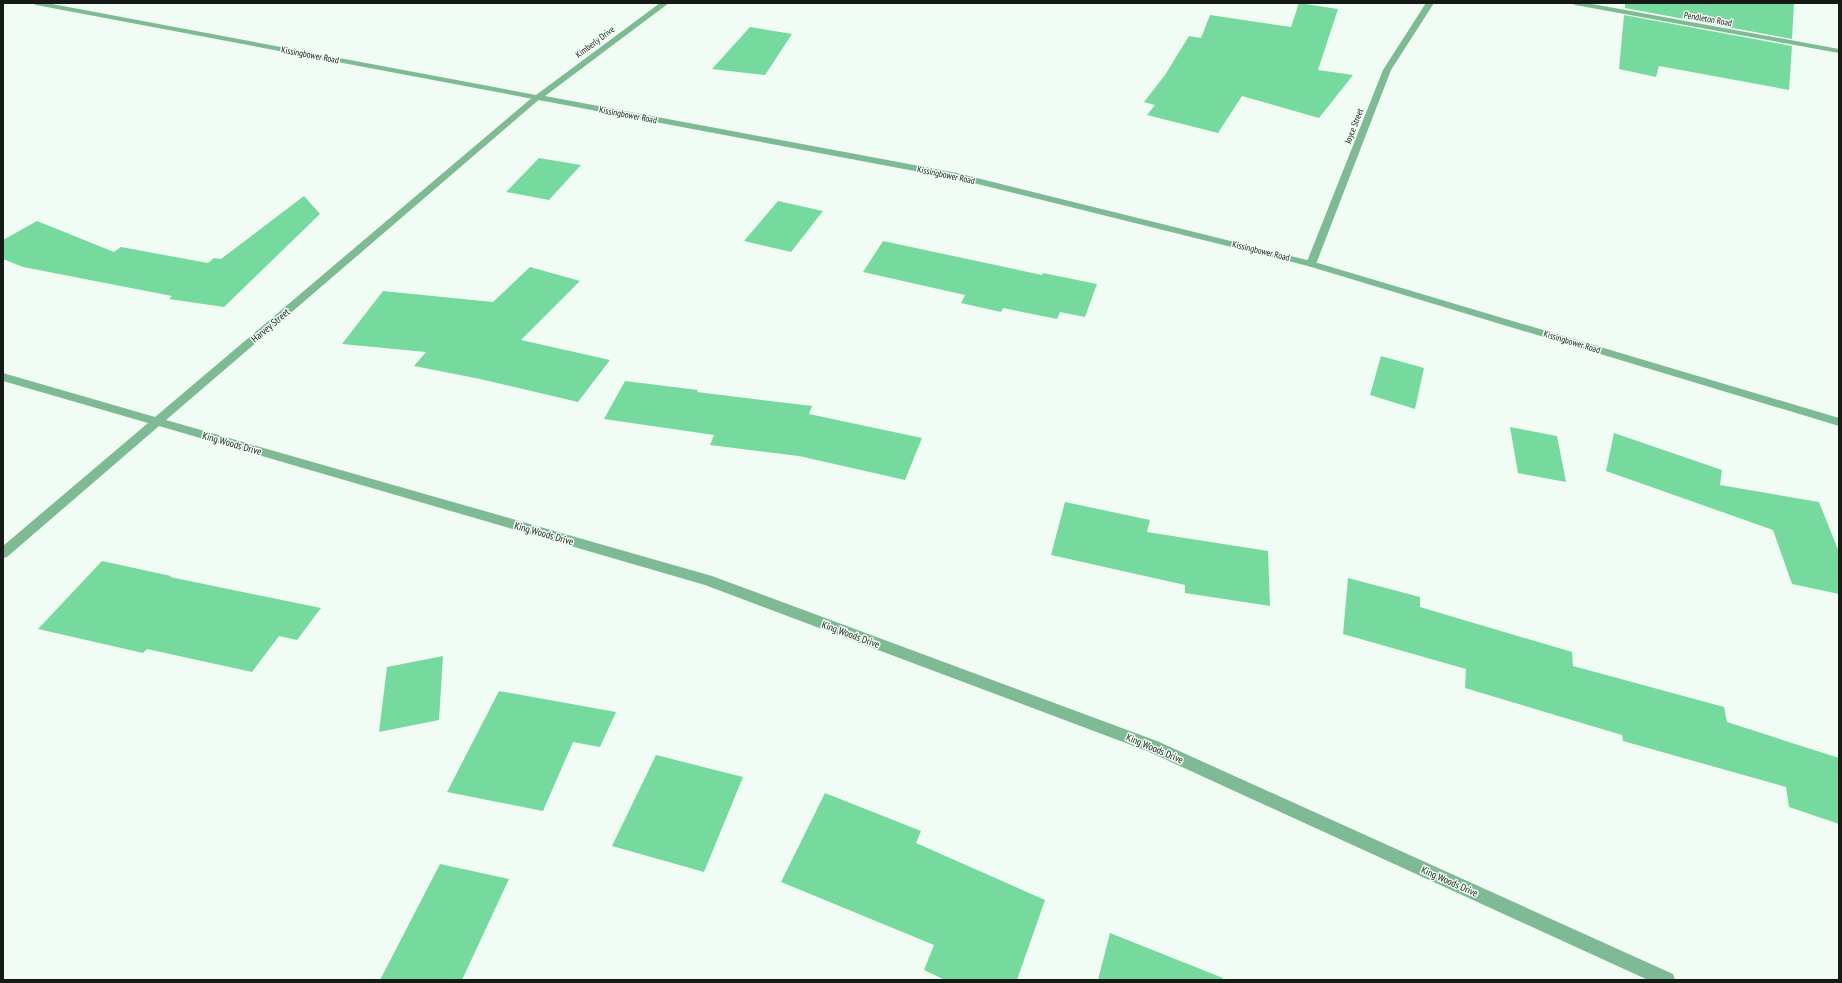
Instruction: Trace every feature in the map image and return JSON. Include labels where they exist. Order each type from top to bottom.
[{"type":"street","name":"Kissingbower Road","points":[[36,3],[957,176],[1311,264],[1839,422]]},
{"type":"street","name":"Kimberly Drive","points":[[537,98],[665,3]]},
{"type":"street","name":"Joyce Street","points":[[1311,264],[1387,70],[1430,3]]},
{"type":"street","name":"Pendleton Road","points":[[1575,3],[1839,51]]},
{"type":"street","name":"Harvey Street","points":[[3,553],[537,98]]},
{"type":"street","name":"King Woods Drive","points":[[3,377],[714,583],[1152,746],[1667,980]]},
{"type":"building","points":[[1299,3],[1338,9],[1318,70],[1353,75],[1319,118],[1242,96],[1218,133],[1147,115],[1155,105],[1144,102],[1165,75],[1189,36],[1201,38],[1210,15],[1291,27]]},
{"type":"building","points":[[1625,3],[1794,3],[1792,39],[1625,8]]},
{"type":"building","points":[[1624,15],[1792,46],[1789,90],[1659,66],[1656,77],[1619,69]]},
{"type":"building","points":[[750,27],[792,34],[765,75],[712,69]]},
{"type":"building","points":[[539,158],[581,165],[549,200],[506,192]]},
{"type":"building","points":[[304,196],[320,214],[224,307],[169,299],[172,296],[23,267],[3,259],[3,240],[37,221],[114,252],[121,247],[208,263],[214,258],[221,259]]},
{"type":"building","points":[[778,201],[823,211],[791,252],[744,241]]},
{"type":"building","points":[[883,241],[1042,275],[1043,273],[1097,284],[1085,317],[1060,312],[1057,319],[1003,308],[1001,312],[961,303],[965,295],[863,272]]},
{"type":"building","points":[[530,267],[580,281],[521,340],[610,360],[578,402],[480,379],[414,366],[426,352],[342,344],[383,291],[493,302]]},
{"type":"building","points":[[1381,356],[1424,368],[1415,409],[1370,395]]},
{"type":"building","points":[[625,381],[698,390],[697,392],[812,406],[809,414],[922,438],[905,480],[799,456],[710,445],[714,435],[604,419]]},
{"type":"building","points":[[1510,427],[1557,436],[1566,482],[1518,473]]},
{"type":"building","points":[[1614,433],[1722,470],[1720,485],[1819,502],[1839,552],[1839,594],[1792,584],[1773,530],[1606,471]]},
{"type":"building","points":[[1065,502],[1150,520],[1147,532],[1268,551],[1270,606],[1185,593],[1185,585],[1051,555]]},
{"type":"building","points":[[102,561],[171,576],[170,577],[321,608],[297,640],[279,636],[252,672],[147,649],[143,653],[38,629]]},
{"type":"building","points":[[1348,578],[1420,597],[1420,607],[1572,652],[1573,666],[1724,707],[1727,722],[1839,758],[1839,824],[1789,807],[1786,787],[1623,741],[1622,735],[1465,688],[1466,669],[1343,634]]},
{"type":"building","points":[[443,656],[439,720],[379,732],[387,667]]},
{"type":"building","points":[[499,691],[616,712],[600,747],[573,742],[543,811],[447,792]]},
{"type":"building","points":[[656,755],[743,777],[704,872],[612,846]]},
{"type":"building","points":[[825,793],[921,831],[916,843],[1045,900],[1017,980],[945,980],[924,970],[934,945],[781,882]]},
{"type":"building","points":[[440,864],[509,879],[462,980],[380,980]]},
{"type":"building","points":[[1110,933],[1223,978],[1222,980],[1098,980]]}]
